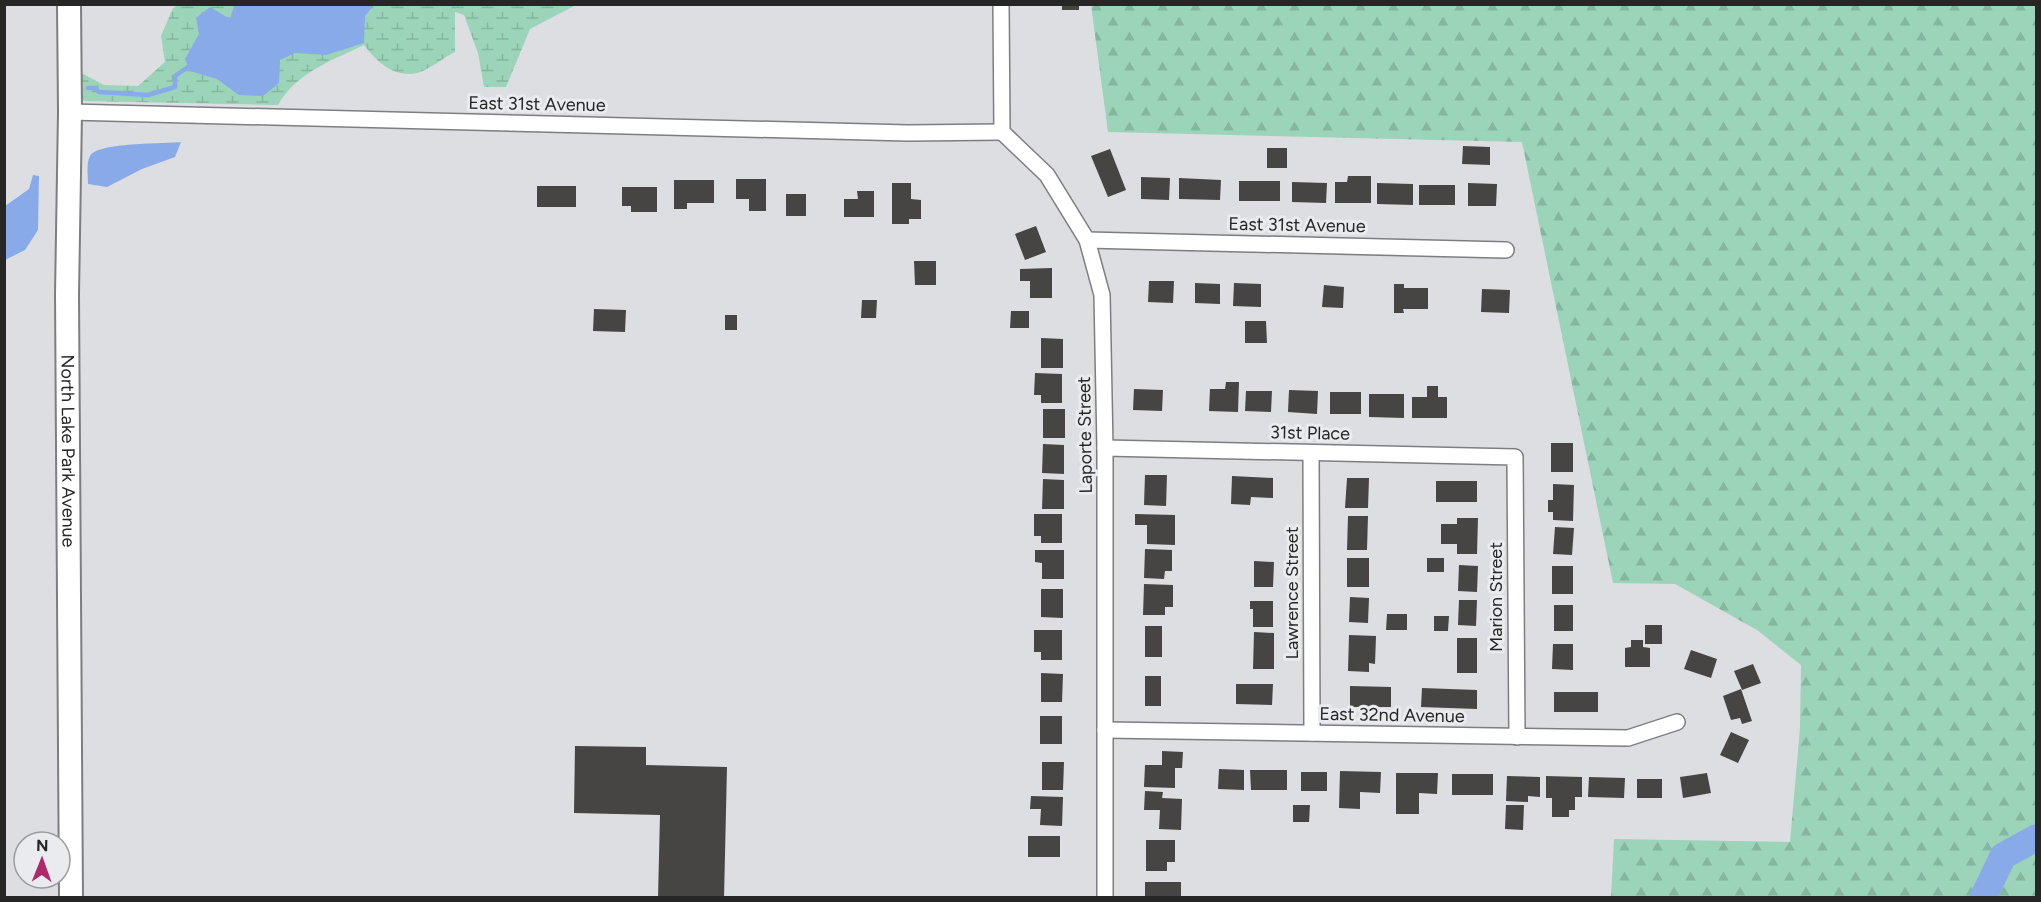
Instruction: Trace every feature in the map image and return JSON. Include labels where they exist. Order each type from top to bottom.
[{"type":"street","name":"North Lake Park Avenue","points":[[69,4],[67,295],[71,897]]},
{"type":"street","points":[[1001,4],[1002,132]]},
{"type":"street","name":"East 31st Avenue","points":[[70,112],[908,133],[1002,132]]},
{"type":"street","name":"Laporte Street","points":[[1002,132],[1047,175],[1087,240],[1102,295],[1105,448],[1106,897]]},
{"type":"street","name":"East 31st Avenue","points":[[1087,240],[1506,250]]},
{"type":"street","name":"31st Place","points":[[1105,448],[1515,457]]},
{"type":"street","name":"Lawrence Street","points":[[1311,453],[1312,733]]},
{"type":"street","name":"Marion Street","points":[[1515,457],[1517,737]]},
{"type":"street","name":"East 32nd Avenue","points":[[1105,730],[1628,738],[1677,722]]},
{"type":"green space","points":[[178,5],[576,5],[530,29],[506,87],[484,87],[478,53],[464,15],[455,12],[455,52],[417,73],[394,71],[375,57],[364,45],[327,62],[305,76],[295,84],[278,105],[84,101],[76,89],[74,69],[104,85],[138,86],[165,62],[161,36],[173,8]]},
{"type":"green space","points":[[1091,5],[2036,5],[2036,897],[1611,897],[1614,839],[1790,842],[1800,728],[1801,665],[1757,630],[1675,584],[1613,583],[1522,142],[1108,132]]},
{"type":"water","points":[[374,4],[365,16],[364,43],[326,55],[295,53],[280,60],[279,83],[263,96],[239,95],[217,79],[190,71],[185,59],[199,34],[196,18],[210,7],[230,19],[234,6],[232,5]]},
{"type":"water","points":[[181,142],[175,157],[142,169],[107,187],[88,184],[88,162],[95,151],[132,144]]},
{"type":"water","points":[[33,175],[39,176],[38,230],[25,250],[5,260],[5,206],[29,189]]},
{"type":"building","points":[[1062,4],[1079,4],[1079,10],[1062,10]]},
{"type":"building","points":[[1463,146],[1490,147],[1490,165],[1462,164]]},
{"type":"building","points":[[1267,148],[1287,148],[1287,168],[1267,168]]},
{"type":"building","points":[[1110,149],[1126,190],[1108,197],[1091,156]]},
{"type":"building","points":[[1348,176],[1371,176],[1371,203],[1335,203],[1335,182],[1347,182]]},
{"type":"building","points":[[1141,177],[1170,178],[1169,200],[1141,199]]},
{"type":"building","points":[[1179,178],[1221,180],[1220,200],[1179,199]]},
{"type":"building","points":[[736,179],[766,179],[766,211],[749,211],[749,199],[736,199]]},
{"type":"building","points":[[674,180],[714,180],[714,203],[687,203],[687,209],[674,209]]},
{"type":"building","points":[[1239,181],[1280,181],[1280,201],[1239,201]]},
{"type":"building","points":[[1292,182],[1327,183],[1326,203],[1292,202]]},
{"type":"building","points":[[892,183],[911,183],[911,199],[921,200],[921,219],[909,219],[909,224],[892,224]]},
{"type":"building","points":[[1377,183],[1413,184],[1413,205],[1377,204]]},
{"type":"building","points":[[1468,183],[1497,184],[1496,206],[1468,206]]},
{"type":"building","points":[[1419,185],[1455,185],[1455,205],[1419,205]]},
{"type":"building","points":[[537,186],[576,186],[576,207],[537,207]]},
{"type":"building","points":[[622,187],[657,187],[657,212],[631,212],[631,206],[622,206]]},
{"type":"building","points":[[857,191],[874,191],[874,217],[844,217],[844,199],[858,199]]},
{"type":"building","points":[[786,194],[806,194],[806,216],[786,216]]},
{"type":"building","points":[[1036,226],[1046,252],[1025,260],[1015,234]]},
{"type":"building","points":[[914,261],[936,261],[936,285],[915,285]]},
{"type":"building","points":[[1052,268],[1052,298],[1030,298],[1030,281],[1020,281],[1020,269]]},
{"type":"building","points":[[1149,281],[1174,281],[1173,303],[1148,302]]},
{"type":"building","points":[[1195,283],[1220,284],[1220,304],[1195,303]]},
{"type":"building","points":[[1234,283],[1261,284],[1261,307],[1233,306]]},
{"type":"building","points":[[1394,284],[1404,284],[1404,288],[1428,288],[1428,309],[1403,309],[1404,313],[1394,313]]},
{"type":"building","points":[[1324,285],[1344,287],[1343,308],[1322,307]]},
{"type":"building","points":[[1482,289],[1510,290],[1509,313],[1481,312]]},
{"type":"building","points":[[862,300],[877,300],[876,318],[861,318]]},
{"type":"building","points":[[594,309],[626,310],[625,332],[593,331]]},
{"type":"building","points":[[1011,311],[1029,311],[1029,328],[1010,328]]},
{"type":"building","points":[[725,315],[737,315],[737,330],[725,330]]},
{"type":"building","points":[[1245,321],[1266,321],[1267,343],[1245,343]]},
{"type":"building","points":[[1041,338],[1063,339],[1063,368],[1041,368]]},
{"type":"building","points":[[1035,373],[1062,374],[1062,403],[1041,403],[1041,395],[1034,395]]},
{"type":"building","points":[[1226,382],[1239,382],[1238,412],[1209,411],[1210,389],[1225,389]]},
{"type":"building","points":[[1427,386],[1438,386],[1438,397],[1447,397],[1447,418],[1412,418],[1412,397],[1427,397]]},
{"type":"building","points":[[1134,389],[1163,390],[1162,411],[1133,410]]},
{"type":"building","points":[[1289,390],[1318,391],[1317,414],[1288,412]]},
{"type":"building","points":[[1246,391],[1272,391],[1271,412],[1245,411]]},
{"type":"building","points":[[1330,392],[1361,392],[1361,414],[1330,414]]},
{"type":"building","points":[[1369,394],[1404,394],[1404,418],[1369,417]]},
{"type":"building","points":[[1043,409],[1065,409],[1065,438],[1043,438]]},
{"type":"building","points":[[1551,443],[1573,443],[1573,472],[1551,472]]},
{"type":"building","points":[[1043,444],[1064,445],[1064,474],[1042,473]]},
{"type":"building","points":[[1145,475],[1167,475],[1166,506],[1144,505]]},
{"type":"building","points":[[1232,476],[1273,478],[1273,498],[1251,497],[1250,505],[1231,504]]},
{"type":"building","points":[[1347,478],[1369,478],[1368,508],[1345,508]]},
{"type":"building","points":[[1043,479],[1064,480],[1064,509],[1042,509]]},
{"type":"building","points":[[1436,481],[1477,481],[1477,502],[1436,502]]},
{"type":"building","points":[[1553,484],[1574,485],[1573,521],[1553,520],[1553,512],[1548,512],[1548,500],[1553,500]]},
{"type":"building","points":[[1034,514],[1062,514],[1062,543],[1041,543],[1041,536],[1034,536]]},
{"type":"building","points":[[1135,514],[1175,515],[1175,545],[1147,544],[1147,525],[1135,525]]},
{"type":"building","points":[[1348,516],[1368,516],[1367,550],[1347,550]]},
{"type":"building","points":[[1457,518],[1478,518],[1477,554],[1457,554],[1457,544],[1441,544],[1441,524],[1457,524]]},
{"type":"building","points":[[1555,527],[1574,528],[1572,555],[1553,554]]},
{"type":"building","points":[[1145,549],[1172,550],[1172,571],[1165,571],[1164,579],[1144,578]]},
{"type":"building","points":[[1035,550],[1064,550],[1064,579],[1042,579],[1042,563],[1035,562]]},
{"type":"building","points":[[1347,558],[1369,558],[1369,587],[1347,587]]},
{"type":"building","points":[[1427,558],[1444,558],[1444,572],[1427,572]]},
{"type":"building","points":[[1254,561],[1274,562],[1273,587],[1254,587]]},
{"type":"building","points":[[1459,565],[1478,566],[1477,592],[1458,591]]},
{"type":"building","points":[[1552,566],[1573,566],[1573,594],[1552,594]]},
{"type":"building","points":[[1144,584],[1173,585],[1173,607],[1165,607],[1165,615],[1143,615]]},
{"type":"building","points":[[1041,589],[1063,589],[1063,618],[1041,617]]},
{"type":"building","points":[[1350,597],[1369,598],[1368,623],[1349,622]]},
{"type":"building","points":[[1459,600],[1477,600],[1476,626],[1458,625]]},
{"type":"building","points":[[1250,601],[1273,601],[1273,627],[1253,627],[1253,609],[1250,609]]},
{"type":"building","points":[[1554,605],[1573,605],[1573,631],[1554,631]]},
{"type":"building","points":[[1387,614],[1407,614],[1407,630],[1386,630]]},
{"type":"building","points":[[1434,616],[1449,616],[1448,631],[1434,631]]},
{"type":"building","points":[[1645,625],[1662,625],[1662,644],[1645,644]]},
{"type":"building","points":[[1145,626],[1162,626],[1162,657],[1145,657]]},
{"type":"building","points":[[1034,630],[1062,630],[1062,660],[1041,660],[1041,652],[1034,652]]},
{"type":"building","points":[[1254,632],[1274,633],[1274,669],[1253,669]]},
{"type":"building","points":[[1349,635],[1376,636],[1375,664],[1369,663],[1369,672],[1348,671]]},
{"type":"building","points":[[1457,638],[1477,638],[1477,673],[1457,673]]},
{"type":"building","points":[[1631,640],[1643,640],[1643,647],[1650,648],[1650,667],[1625,667],[1625,648],[1631,647]]},
{"type":"building","points":[[1553,644],[1573,644],[1573,670],[1552,669]]},
{"type":"building","points":[[1691,650],[1717,659],[1711,678],[1684,669]]},
{"type":"building","points":[[1753,664],[1761,683],[1742,690],[1734,671]]},
{"type":"building","points":[[1041,673],[1063,674],[1062,702],[1041,702]]},
{"type":"building","points":[[1145,676],[1161,676],[1161,706],[1145,706]]},
{"type":"building","points":[[1236,684],[1273,684],[1272,705],[1236,704]]},
{"type":"building","points":[[1350,686],[1391,687],[1391,707],[1350,707]]},
{"type":"building","points":[[1422,688],[1477,690],[1477,709],[1421,707]]},
{"type":"building","points":[[1741,689],[1752,721],[1742,724],[1740,718],[1731,720],[1723,696]]},
{"type":"building","points":[[1554,692],[1598,692],[1598,712],[1554,712]]},
{"type":"building","points":[[1040,716],[1062,716],[1062,744],[1040,744]]},
{"type":"building","points":[[1731,732],[1749,740],[1738,763],[1720,755]]},
{"type":"building","points":[[575,746],[646,747],[646,765],[727,767],[724,898],[658,898],[660,815],[574,813]]},
{"type":"building","points":[[1162,751],[1183,752],[1182,768],[1175,768],[1175,788],[1144,787],[1145,765],[1162,765]]},
{"type":"building","points":[[1042,762],[1064,762],[1063,790],[1042,790]]},
{"type":"building","points":[[1219,769],[1244,770],[1244,790],[1218,789]]},
{"type":"building","points":[[1250,770],[1287,770],[1287,790],[1251,790]]},
{"type":"building","points":[[1340,771],[1381,772],[1380,793],[1360,792],[1360,809],[1339,808]]},
{"type":"building","points":[[1301,772],[1327,772],[1327,791],[1301,791]]},
{"type":"building","points":[[1396,773],[1438,773],[1437,794],[1419,793],[1419,814],[1396,814]]},
{"type":"building","points":[[1707,773],[1711,793],[1683,798],[1680,777]]},
{"type":"building","points":[[1452,774],[1493,774],[1493,795],[1452,795]]},
{"type":"building","points":[[1507,776],[1540,777],[1540,797],[1528,796],[1528,802],[1506,801]]},
{"type":"building","points":[[1546,776],[1582,777],[1582,797],[1575,797],[1575,810],[1569,810],[1569,817],[1552,817],[1552,798],[1546,798]]},
{"type":"building","points":[[1589,777],[1625,778],[1624,798],[1588,797]]},
{"type":"building","points":[[1637,779],[1662,779],[1662,798],[1637,798]]},
{"type":"building","points":[[1145,791],[1163,792],[1162,798],[1182,799],[1181,830],[1159,829],[1160,810],[1144,810]]},
{"type":"building","points":[[1031,796],[1063,797],[1062,826],[1040,825],[1041,809],[1030,809]]},
{"type":"building","points":[[1293,805],[1310,805],[1309,822],[1293,822]]},
{"type":"building","points":[[1506,805],[1524,805],[1523,830],[1505,829]]},
{"type":"building","points":[[1028,836],[1060,836],[1060,857],[1028,857]]},
{"type":"building","points":[[1146,840],[1175,840],[1175,862],[1167,862],[1167,871],[1146,871]]},
{"type":"building","points":[[1145,882],[1181,882],[1181,898],[1145,898]]},
{"type":"waterway","points":[[88,88],[95,88],[99,92],[148,95],[175,87],[175,76],[188,67]]},
{"type":"waterway","points":[[1983,898],[2003,856],[2036,838]]}]
